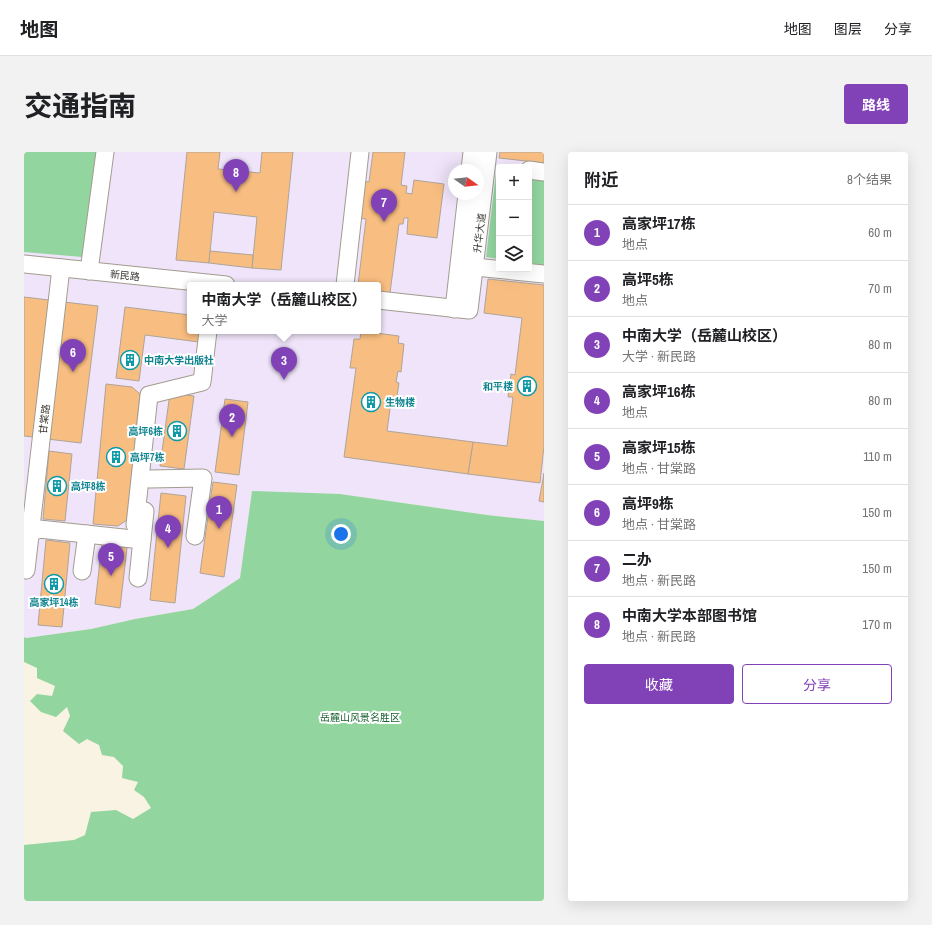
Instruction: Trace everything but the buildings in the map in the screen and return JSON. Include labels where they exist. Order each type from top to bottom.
[{"type":"street","points":[[89,271],[104,152]]},
{"type":"street","points":[[345,282],[360,152]]},
{"type":"street","points":[[471,164],[472,152]]},
{"type":"street","name":"升华大道","points":[[467,266],[491,162]]},
{"type":"street","points":[[532,170],[544,172]]},
{"type":"street","name":"升华大道","points":[[467,200],[467,266]]},
{"type":"street","name":"新民路","points":[[24,264],[190,282]]},
{"type":"street","points":[[381,300],[469,310],[467,266],[544,274]]},
{"type":"street","name":"甘棠路","points":[[26,570],[27,535],[62,268]]},
{"type":"street","points":[[135,525],[149,395],[202,382],[208,334]]},
{"type":"street","points":[[138,578],[156,418]]},
{"type":"street","points":[[149,479],[203,478],[195,536]]},
{"type":"street","points":[[27,535],[39,529],[142,540]]},
{"type":"street","points":[[82,571],[87,534]]},
{"type":"shaded area","points":[[24,152],[544,152],[544,521],[488,515],[340,494],[252,492],[240,578],[193,609],[135,619],[91,629],[26,638],[24,637]]},
{"type":"green space","points":[[24,152],[96,152],[82,257],[24,252]]},
{"type":"green space","points":[[496,173],[496,259],[486,257]]},
{"type":"green space","points":[[532,177],[544,178],[544,265],[532,263]]},
{"type":"green space","name":"岳麓山风景名胜区","points":[[252,491],[340,494],[487,515],[544,521],[544,901],[24,901],[24,845],[74,840],[85,835],[91,812],[116,810],[133,819],[151,808],[144,797],[134,790],[138,782],[122,778],[123,766],[114,757],[102,755],[99,745],[87,739],[79,744],[63,731],[70,716],[67,707],[56,717],[41,712],[30,701],[37,694],[52,696],[55,686],[37,678],[37,668],[24,662],[24,637],[26,638],[91,629],[135,619],[193,609],[240,578]]},
{"type":"place","name":"中南大学本部图书馆","points":[[236,192]]},
{"type":"place","name":"二办","points":[[384,222]]},
{"type":"place","name":"中南大学出版社","points":[[130,360]]},
{"type":"place","name":"高坪9栋","points":[[73,372]]},
{"type":"place","name":"中南大学（岳麓山校区）","points":[[284,380]]},
{"type":"place","name":"和平楼","points":[[527,386]]},
{"type":"place","name":"生物楼","points":[[371,402]]},
{"type":"place","name":"高坪6栋","points":[[177,431]]},
{"type":"place","name":"高坪5栋","points":[[232,437]]},
{"type":"place","name":"高坪7栋","points":[[116,457]]},
{"type":"place","name":"高坪8栋","points":[[57,486]]},
{"type":"place","name":"高家坪17栋","points":[[219,529]]},
{"type":"place","name":"高家坪16栋","points":[[168,548]]},
{"type":"place","name":"高家坪15栋","points":[[111,576]]},
{"type":"place","name":"高家坪14栋","points":[[54,584]]}]
